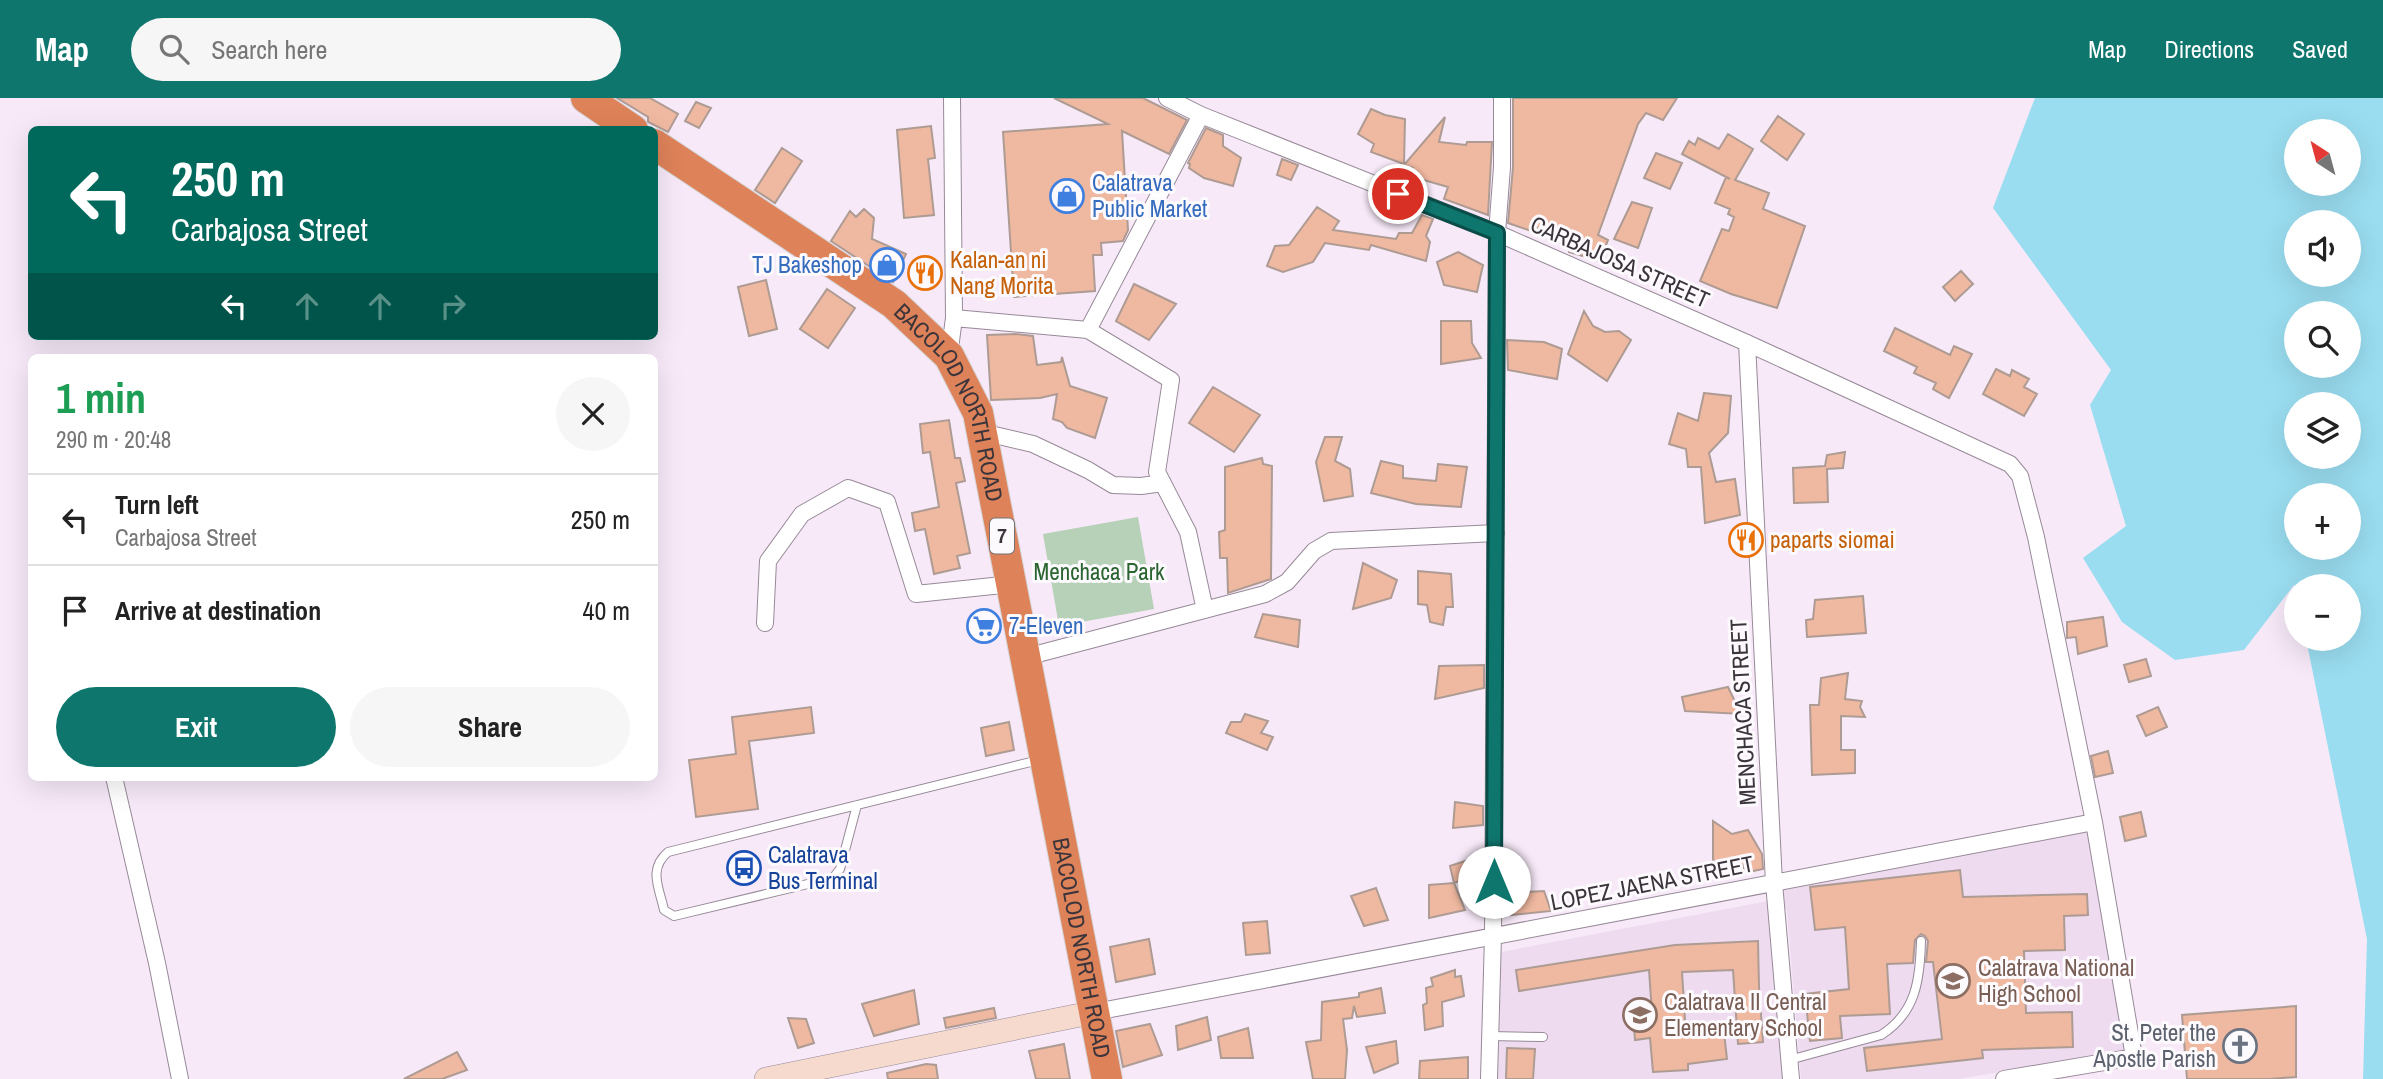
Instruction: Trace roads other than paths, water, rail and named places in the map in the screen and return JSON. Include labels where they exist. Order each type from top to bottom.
[{"type":"highway","points":[[586,98],[627,126]]},
{"type":"highway","name":"BACOLOD NORTH ROAD","points":[[658,147],[894,303],[949,356],[978,413],[1107,1079]]},
{"type":"main road","points":[[766,1079],[1095,1012]]},
{"type":"street","points":[[949,356],[954,318],[952,98]]},
{"type":"street","name":"CARBAJOSA STREET","points":[[1167,98],[1201,115],[1497,233],[1747,343],[2010,464],[2020,476],[2036,537],[2094,822]]},
{"type":"street","points":[[1489,1079],[1493,936],[1497,233],[1502,167],[1502,98]]},
{"type":"street","points":[[1088,330],[1201,115]]},
{"type":"street","points":[[954,318],[1088,330],[1171,380],[1157,472],[1188,532],[1205,610]]},
{"type":"street","name":"MENCHACA STREET","points":[[1747,343],[1774,883],[1791,1079]]},
{"type":"street","points":[[982,432],[1033,444],[1114,485],[1141,486],[1163,483]]},
{"type":"street","points":[[765,622],[768,561],[802,514],[848,488],[887,502],[916,594],[1012,584]]},
{"type":"street","points":[[1026,657],[1265,594],[1287,582],[1314,551],[1331,541],[1496,533]]},
{"type":"street","points":[[115,781],[157,963],[180,1079]]},
{"type":"street","points":[[2004,1079],[2134,1056],[2094,822]]},
{"type":"street","name":"LOPEZ JAENA STREET","points":[[1095,1012],[2094,822]]},
{"type":"lane","points":[[857,805],[840,869],[833,878],[674,916],[664,910],[656,870],[658,861],[668,852],[857,805],[1046,758]]},
{"type":"lane","points":[[1789,1060],[1881,1035],[1892,1028],[1904,1016],[1920,975],[1921,941]]},
{"type":"lane","points":[[1490,1036],[1543,1037]]},
{"type":"water","points":[[2035,98],[2383,98],[2383,1079],[2363,1079],[2367,939],[2308,651],[2361,651],[2361,574],[2284,574],[2284,598],[2244,650],[2175,660],[2122,622],[2083,558],[2126,526],[2090,405],[2111,370],[1993,208]]},
{"type":"place","name":"Calatrava Public Market","points":[[1067,196]]},
{"type":"place","name":"TJ Bakeshop","points":[[887,265]]},
{"type":"place","name":"Kalan-an ni Nang Morita","points":[[925,273]]},
{"type":"place","name":"paparts siomai","points":[[1746,540]]},
{"type":"place","name":"7-Eleven","points":[[984,626]]},
{"type":"place","name":"Calatrava Bus Terminal","points":[[744,868]]},
{"type":"place","name":"Calatrava National High School","points":[[1953,981]]},
{"type":"place","name":"Calatrava II Central Elementary School","points":[[1640,1015]]},
{"type":"place","name":"St. Peter the Apostle Parish","points":[[2240,1046]]},
{"type":"park label","name":"Menchaca Park","points":[[1099,572]]}]
